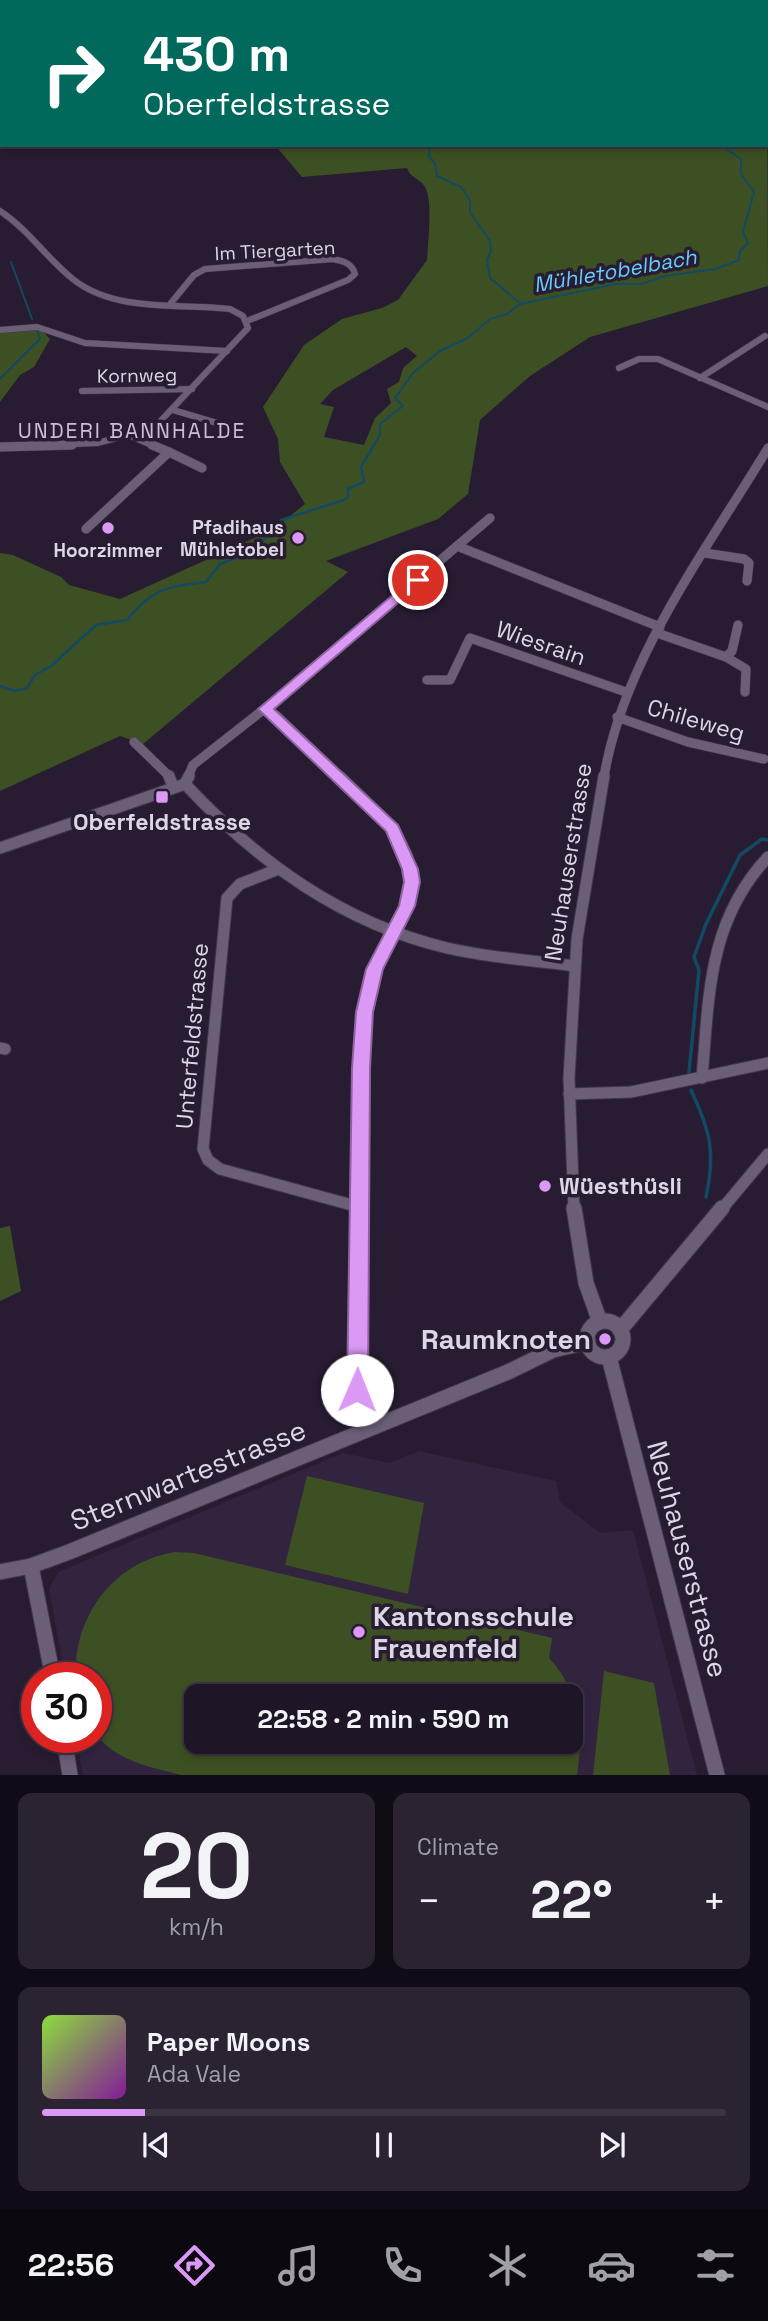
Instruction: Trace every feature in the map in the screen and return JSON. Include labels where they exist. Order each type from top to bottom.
[{"type":"street","points":[[0,211],[20,226],[49,258],[86,288],[116,299],[230,309],[247,321],[248,328],[153,429],[134,437],[104,442],[0,447]]},
{"type":"street","name":"Im Tiergarten","points":[[171,303],[194,275],[216,267],[333,260],[348,263],[354,270],[355,274],[348,280],[247,321]]},
{"type":"street","points":[[0,330],[34,324],[85,343],[227,351]]},
{"type":"street","points":[[699,378],[765,336]]},
{"type":"street","points":[[620,368],[639,359],[658,359],[768,407]]},
{"type":"street","name":"Kornweg","points":[[82,391],[192,389]]},
{"type":"street","points":[[173,410],[234,428]]},
{"type":"street","points":[[134,437],[202,468]]},
{"type":"street","name":"Neuhauserstrasse","points":[[600,1322],[586,1283],[572,1197],[569,1094],[574,966],[604,775],[617,717],[626,692],[658,630],[768,448]]},
{"type":"street","points":[[86,529],[169,452]]},
{"type":"street","points":[[755,470],[768,473]]},
{"type":"street","points":[[185,784],[193,765],[265,709],[490,517]]},
{"type":"street","points":[[457,546],[726,657],[746,668],[748,676],[745,692]]},
{"type":"street","points":[[705,553],[744,559],[749,563],[747,581]]},
{"type":"street","points":[[726,657],[732,652],[738,625]]},
{"type":"street","name":"Wiesrain","points":[[427,680],[450,680],[470,638],[626,692]]},
{"type":"street","points":[[265,709],[277,716],[393,828],[400,839],[412,882],[407,906],[375,969],[365,1012],[357,1390],[368,1428]]},
{"type":"street","name":"Chileweg","points":[[617,717],[688,742],[764,759]]},
{"type":"street","points":[[134,742],[170,777],[173,787]]},
{"type":"street","points":[[0,848],[185,784]]},
{"type":"street","points":[[185,784],[276,870],[326,904],[393,933],[448,948],[574,966]]},
{"type":"street","points":[[702,1078],[714,957],[723,927],[749,873],[768,857]]},
{"type":"street","name":"Unterfeldstrasse","points":[[276,870],[240,884],[227,898],[204,1149],[208,1160],[220,1168],[359,1207]]},
{"type":"street","points":[[569,1094],[631,1092],[768,1063]]},
{"type":"street","points":[[620,1330],[768,1154]]},
{"type":"street","points":[[600,1322],[611,1323],[620,1330],[623,1347],[609,1357],[596,1353],[588,1342],[589,1329],[600,1322]]},
{"type":"street","name":"Sternwartestrasse","points":[[0,1572],[31,1566],[508,1372],[553,1350],[588,1342]]},
{"type":"street","name":"Neuhauserstrasse","points":[[609,1357],[718,1775]]},
{"type":"street","points":[[31,1566],[50,1662]]},
{"type":"street","points":[[66,1753],[70,1775]]},
{"type":"shaded area","name":"Kantonsschule Frauenfeld","points":[[419,1451],[556,1481],[560,1502],[600,1533],[633,1530],[697,1775],[83,1775],[79,1753],[112,1753],[112,1662],[62,1662],[49,1589],[58,1572],[343,1453],[390,1463]]},
{"type":"green space","points":[[277,147],[767,147],[768,286],[590,337],[530,376],[480,420],[468,494],[438,519],[326,561],[348,572],[143,744],[120,736],[0,791],[0,553],[13,555],[61,577],[69,585],[120,599],[274,529],[305,504],[280,462],[278,439],[263,407],[304,345],[342,319],[382,308],[398,300],[427,260],[429,202],[425,187],[407,168],[302,177]],"holes":[[[406,347],[417,356],[403,368],[399,382],[387,389],[391,403],[375,418],[364,445],[324,437],[334,407],[320,404],[333,390]]]},
{"type":"green space","points":[[20,325],[37,325],[50,339],[34,367],[20,375],[0,402],[0,330]]},
{"type":"green space","points":[[10,1226],[21,1291],[0,1301],[0,1228]]},
{"type":"green space","points":[[307,1476],[424,1503],[408,1594],[285,1565]]},
{"type":"green space","points":[[175,1552],[194,1553],[552,1638],[549,1658],[567,1684],[184,1684],[184,1754],[579,1754],[577,1775],[181,1775],[124,1757],[112,1750],[112,1662],[77,1662],[77,1655],[81,1634],[101,1596],[133,1567]]},
{"type":"green space","points":[[604,1671],[654,1683],[670,1775],[593,1775]]},
{"type":"waterway","points":[[430,147],[429,157],[435,163],[437,176],[461,187],[470,200],[470,212],[490,241],[491,251],[487,260],[490,278],[520,303]]},
{"type":"waterway","name":"Mühletobelbach","points":[[373,447],[380,435],[380,424],[403,406],[395,398],[413,373],[440,351],[468,338],[490,319],[507,314],[520,304],[616,284],[641,284],[665,276],[715,269],[739,260],[740,251],[748,243],[743,232],[754,192],[741,174],[741,159],[724,147]]},
{"type":"waterway","points":[[11,262],[32,319]]},
{"type":"waterway","points":[[0,379],[40,339],[37,329]]},
{"type":"waterway","name":"Mühletobelbach","points":[[0,686],[15,691],[27,688],[35,675],[51,666],[96,625],[127,620],[145,601],[162,591],[206,582],[220,564],[254,551],[281,520],[344,500],[348,497],[348,489],[364,482],[361,467],[374,445]]},
{"type":"waterway","points":[[689,1072],[699,970],[694,957],[706,924],[740,855],[762,839],[768,840]]},
{"type":"waterway","points":[[691,1090],[707,1130],[711,1154],[706,1197]]},
{"type":"place","name":"Hoorzimmer","points":[[108,528]]},
{"type":"place","name":"Pfadihaus Mühletobel","points":[[298,538]]},
{"type":"place","name":"Oberfeldstrasse","points":[[162,797]]},
{"type":"place","name":"Wüesthüsli","points":[[545,1186]]},
{"type":"place","name":"Raumknoten","points":[[605,1339]]},
{"type":"place","name":"Kantonsschule Frauenfeld","points":[[359,1632]]},
{"type":"district","name":"UNDERI BANNHALDE","points":[[132,431]]},
{"type":"route","points":[[357,1390],[361,1068],[365,1012],[375,969],[407,906],[412,882],[407,856],[393,828],[277,716],[265,709],[418,580]]}]
